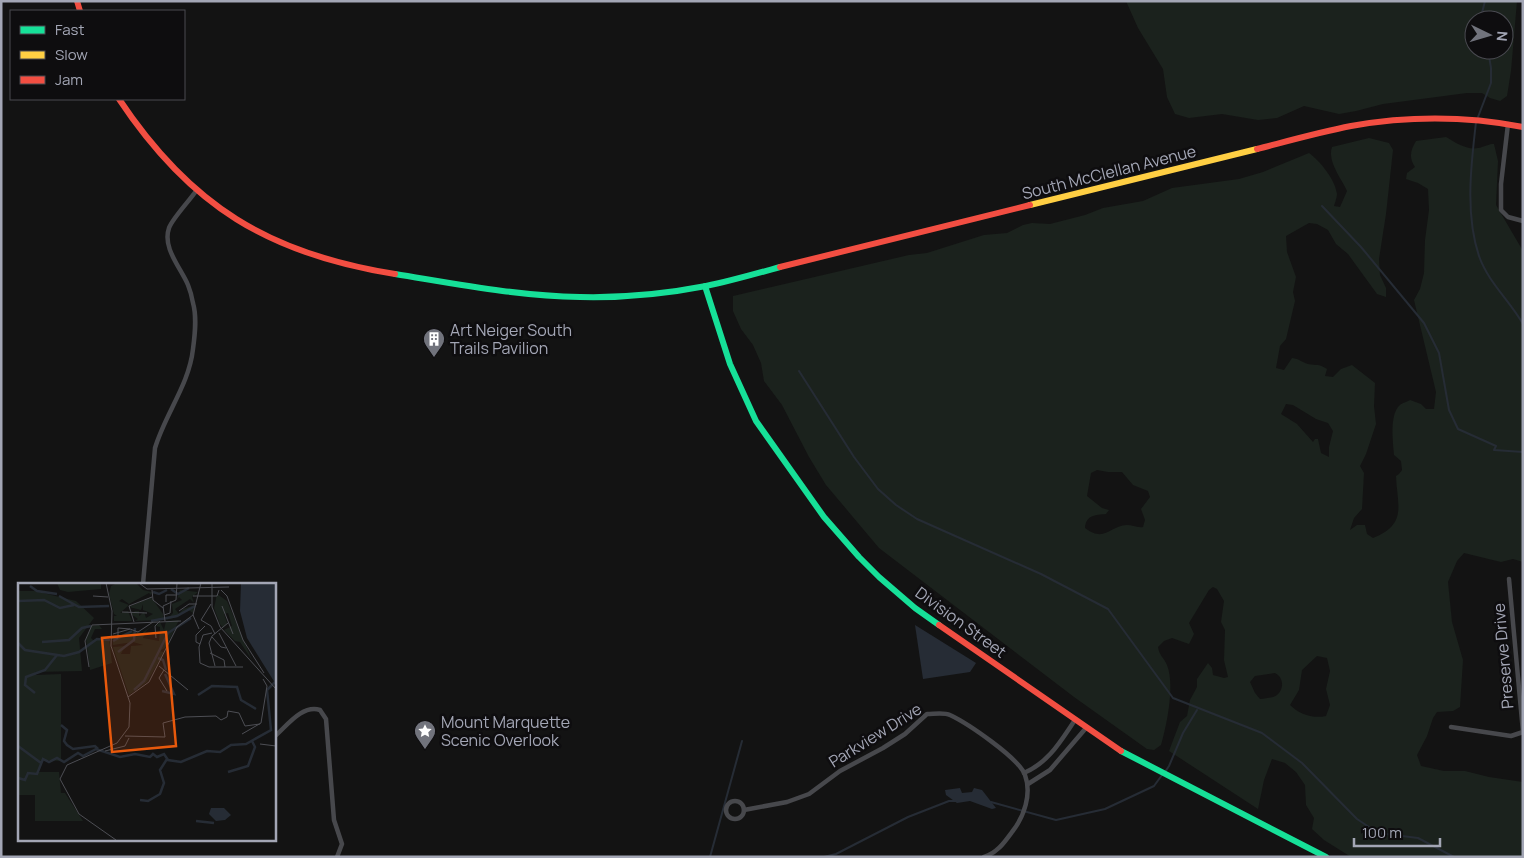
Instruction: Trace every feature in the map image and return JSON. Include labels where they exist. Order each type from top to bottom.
[{"type":"main road","name":"South McClellan Avenue","points":[[120,100],[145,137],[196,191],[231,216],[279,243],[338,263],[485,290],[565,297],[634,295],[704,286],[1350,126],[1404,119],[1442,117],[1523,127]]},
{"type":"main road","name":"Division Street","points":[[704,286],[730,364],[756,421],[842,539],[879,577],[915,608],[1125,754],[1326,857]]},
{"type":"street","points":[[1508,124],[1501,184],[1501,210],[1508,217],[1523,221]]},
{"type":"street","points":[[143,583],[155,448],[160,432],[173,410],[189,370],[193,350],[194,305],[188,284],[179,270],[168,243],[169,229],[196,191]]},
{"type":"street","name":"Preserve Drive","points":[[1509,579],[1523,732]]},
{"type":"street","points":[[275,736],[303,712],[310,709],[320,710],[326,719],[334,820],[342,844],[337,857]]},
{"type":"street","name":"Parkview Drive","points":[[744,810],[742,804],[736,801],[728,804],[726,810],[728,815],[735,819],[740,817],[744,810],[787,802],[809,794],[840,771],[905,734],[927,714],[948,714],[992,742],[1024,773],[1028,784]]},
{"type":"street","points":[[1024,773],[1047,760],[1075,720]]},
{"type":"street","points":[[1451,727],[1511,736],[1523,732]]},
{"type":"street","points":[[984,857],[993,854],[1017,826],[1026,807],[1028,784],[1050,770],[1086,728]]},
{"type":"shaded area","points":[[1126,1],[1517,1],[1514,36],[1514,10],[1464,10],[1464,60],[1512,60],[1507,96],[1500,101],[1482,93],[1467,93],[1383,104],[1339,114],[1304,106],[1277,118],[1258,120],[1222,114],[1189,118],[1175,114],[1167,97],[1163,69],[1138,28]]},
{"type":"shaded area","points":[[1446,137],[1463,146],[1472,148],[1494,144],[1498,161],[1496,205],[1523,251],[1523,562],[1513,559],[1501,562],[1464,553],[1457,561],[1448,582],[1452,622],[1463,660],[1460,707],[1453,711],[1437,712],[1417,755],[1421,766],[1444,771],[1465,771],[1523,782],[1523,857],[1351,857],[1324,840],[1312,829],[1314,818],[1306,805],[1305,785],[1296,772],[1285,763],[1272,759],[1264,780],[1258,809],[1169,751],[1180,722],[1187,716],[1190,700],[1197,687],[1197,679],[1208,663],[1212,668],[1213,675],[1224,678],[1228,677],[1224,660],[1225,630],[1221,622],[1224,601],[1217,589],[1213,587],[1209,590],[1189,623],[1194,634],[1189,644],[1172,638],[1164,641],[1158,647],[1169,673],[1169,705],[1161,745],[1154,750],[1147,749],[1074,697],[879,548],[826,485],[782,405],[764,381],[761,363],[733,311],[733,296],[909,255],[927,253],[984,235],[1007,233],[1023,225],[1032,223],[1050,224],[1103,208],[1143,201],[1172,188],[1239,179],[1263,172],[1309,153],[1318,161],[1333,182],[1337,194],[1334,206],[1340,207],[1347,191],[1333,164],[1331,158],[1332,147],[1369,138],[1389,143],[1393,150],[1379,259],[1380,275],[1386,288],[1386,297],[1377,294],[1348,254],[1336,244],[1328,230],[1317,224],[1309,223],[1286,236],[1287,252],[1296,277],[1293,292],[1295,301],[1286,339],[1280,346],[1276,368],[1284,370],[1292,358],[1308,364],[1322,366],[1327,369],[1325,376],[1333,377],[1341,369],[1352,365],[1375,383],[1374,406],[1376,424],[1360,466],[1364,473],[1362,509],[1354,518],[1350,530],[1357,525],[1365,525],[1367,534],[1373,538],[1384,533],[1392,526],[1398,513],[1396,476],[1402,470],[1401,461],[1394,455],[1394,415],[1401,404],[1410,400],[1421,404],[1426,409],[1434,409],[1436,392],[1414,300],[1420,289],[1424,273],[1425,240],[1429,210],[1428,189],[1406,179],[1407,173],[1415,167],[1411,154],[1416,141]],"holes":[[[1286,404],[1293,405],[1316,419],[1328,423],[1333,431],[1329,447],[1329,457],[1321,453],[1318,439],[1315,439],[1313,442],[1297,424],[1281,414]],[[1097,470],[1122,472],[1133,485],[1148,491],[1150,497],[1141,509],[1145,520],[1143,527],[1121,526],[1102,534],[1097,534],[1085,528],[1089,518],[1095,515],[1106,514],[1109,510],[1102,508],[1087,496],[1091,473]],[[1317,656],[1327,658],[1330,671],[1326,689],[1330,705],[1326,716],[1306,715],[1290,705],[1299,690],[1302,670]],[[1275,673],[1280,677],[1282,683],[1280,692],[1274,697],[1260,699],[1250,682],[1255,676]]]},
{"type":"shaded area","points":[[915,625],[976,663],[970,672],[923,679]]},
{"type":"shaded area","points":[[960,788],[962,793],[972,792],[974,788],[982,790],[996,808],[992,809],[970,801],[957,803],[946,795],[945,790]]},
{"type":"waterway","points":[[1483,10],[1485,1]]},
{"type":"waterway","points":[[1478,117],[1491,83],[1490,60]]},
{"type":"waterway","points":[[1476,122],[1470,189],[1475,240],[1479,256],[1493,283],[1523,324]]},
{"type":"waterway","points":[[1322,206],[1361,247],[1424,323],[1439,353],[1449,410],[1458,429],[1496,446],[1494,450],[1523,452]]},
{"type":"waterway","points":[[799,371],[854,457],[878,489],[896,505],[917,519],[1041,574],[1108,609],[1173,698],[1262,733],[1302,763],[1357,819],[1378,833],[1418,838],[1454,857]]},
{"type":"waterway","points":[[1165,772],[1183,733],[1197,710]]},
{"type":"waterway","points":[[710,857],[742,741]]},
{"type":"waterway","points":[[991,802],[1056,820],[1105,809],[1154,786],[1162,775]]},
{"type":"waterway","points":[[824,857],[836,854],[908,817],[949,801],[957,801]]},
{"type":"traffic: fast","points":[[395,274],[511,292],[557,296],[612,297],[691,289],[780,267]]},
{"type":"traffic: fast","points":[[705,286],[730,364],[756,421],[824,517],[859,557],[915,608],[939,625]]},
{"type":"traffic: fast","points":[[1121,751],[1326,857]]},
{"type":"traffic: slow","points":[[1030,205],[1257,149]]},
{"type":"traffic: jam","points":[[77,1],[80,10]]},
{"type":"traffic: jam","points":[[120,100],[146,136],[174,169],[204,196],[236,219],[271,238],[309,253],[350,265],[395,274]]},
{"type":"traffic: jam","points":[[1257,149],[1339,128],[1394,120],[1459,119],[1523,127]]},
{"type":"traffic: jam","points":[[780,267],[1030,205]]},
{"type":"traffic: jam","points":[[939,625],[1121,751]]},
{"type":"place","name":"Art Neiger South Trails Pavilion","points":[[434,358]]},
{"type":"place","name":"Mount Marquette Scenic Overlook","points":[[425,750]]}]
